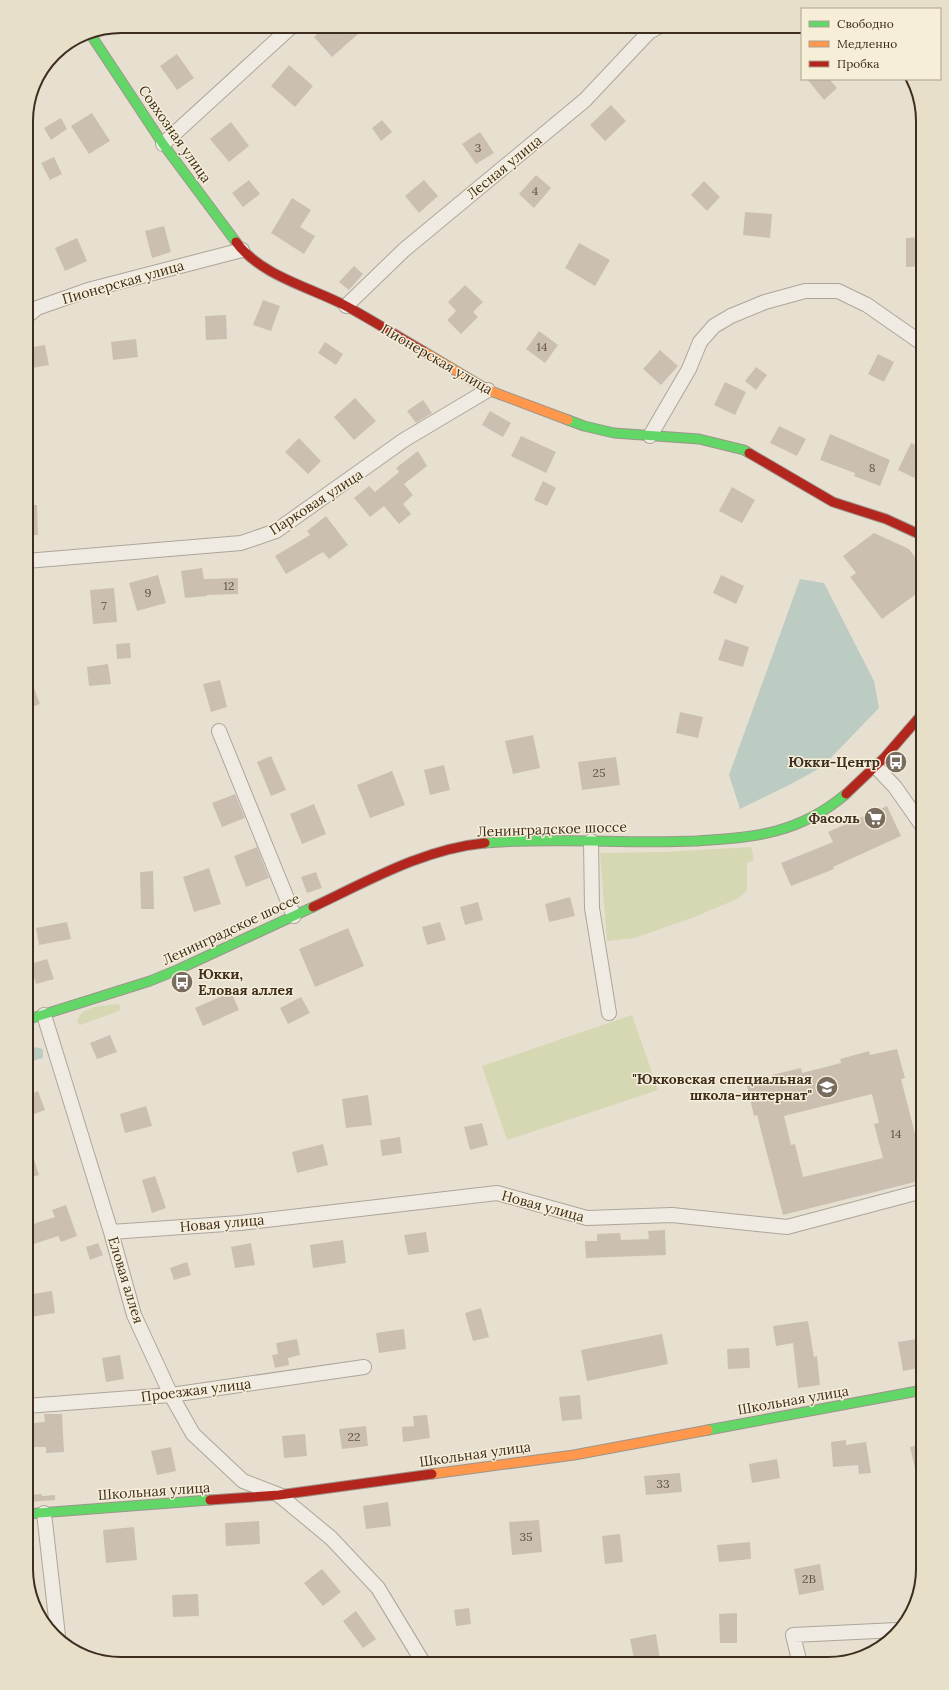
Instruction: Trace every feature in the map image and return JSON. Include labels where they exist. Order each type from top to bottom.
[{"type":"street","points":[[163,144],[284,33]]},
{"type":"street","name":"Лесная улица","points":[[346,306],[404,250],[585,100],[648,33]]},
{"type":"street","name":"Совхозная улица","points":[[93,38],[163,144],[242,250]]},
{"type":"street","name":"Пионерская улица","points":[[33,311],[37,308],[88,290],[242,250],[278,276],[346,306],[488,390],[584,426],[614,433],[699,439],[744,450],[833,502],[886,519],[916,533]]},
{"type":"street","points":[[650,436],[689,369],[700,342],[714,326],[731,316],[765,302],[805,291],[838,291],[867,305],[916,339]]},
{"type":"street","name":"Парковая улица","points":[[33,560],[240,543],[276,532],[404,440],[488,390]]},
{"type":"street","name":"Ленинградское шоссе","points":[[33,1018],[157,978],[398,867],[424,856],[452,848],[509,841],[738,839],[783,830],[807,820],[852,790],[876,767],[916,721]]},
{"type":"street","points":[[219,731],[294,916]]},
{"type":"street","points":[[876,767],[895,787],[916,817]]},
{"type":"street","points":[[591,841],[592,908],[609,1013]]},
{"type":"street","name":"Еловая аллея","points":[[44,1015],[111,1232],[134,1315],[171,1395],[193,1434],[243,1481],[280,1495],[331,1538],[378,1588],[420,1657]]},
{"type":"street","name":"Новая улица","points":[[111,1232],[240,1223],[498,1193],[587,1218],[672,1215],[787,1227],[916,1193]]},
{"type":"street","name":"Проезжая улица","points":[[33,1405],[171,1395],[364,1367]]},
{"type":"street","name":"Школьная улица","points":[[33,1514],[280,1495],[574,1455],[916,1391]]},
{"type":"street","points":[[44,1513],[57,1629]]},
{"type":"street","points":[[798,1657],[793,1635],[891,1630]]},
{"type":"green space","points":[[751,847],[754,860],[747,863],[747,891],[737,899],[692,918],[634,938],[607,941],[600,853],[664,852]]},
{"type":"green space","points":[[118,1004],[121,1007],[119,1011],[80,1025],[77,1022],[79,1016],[88,1009]]},
{"type":"green space","points":[[632,1015],[658,1090],[507,1140],[482,1066]]},
{"type":"shaded area","points":[[800,579],[824,583],[874,681],[879,708],[822,767],[740,809],[729,775]]},
{"type":"shaded area","points":[[33,1047],[43,1050],[43,1058],[33,1061]]},
{"type":"building","points":[[318,33],[358,34],[332,57],[314,37]]},
{"type":"building","points":[[177,54],[194,78],[177,90],[160,66]]},
{"type":"building","points":[[289,65],[313,86],[295,107],[271,86]]},
{"type":"building","points":[[808,80],[830,80],[837,88],[824,100]]},
{"type":"building","points":[[611,105],[626,121],[605,141],[590,125]]},
{"type":"building","points":[[92,113],[110,141],[89,154],[71,126]]},
{"type":"building","points":[[61,118],[67,129],[51,140],[44,128]]},
{"type":"building","points":[[382,120],[392,132],[381,141],[372,128]]},
{"type":"building","points":[[231,122],[249,146],[229,162],[210,139]]},
{"type":"building","points":[[480,132],[494,153],[476,164],[462,144]]},
{"type":"building","points":[[54,157],[62,174],[50,180],[41,163]]},
{"type":"building","points":[[536,175],[551,188],[534,208],[519,194]]},
{"type":"building","points":[[249,180],[260,194],[243,207],[232,193]]},
{"type":"building","points":[[424,180],[438,196],[419,213],[405,196]]},
{"type":"building","points":[[704,181],[720,197],[707,211],[691,195]]},
{"type":"building","points":[[292,198],[311,210],[300,227],[315,236],[304,254],[271,233]]},
{"type":"building","points":[[745,212],[772,214],[770,238],[743,235]]},
{"type":"building","points":[[164,226],[171,252],[152,258],[145,231]]},
{"type":"building","points":[[916,237],[916,266],[906,267],[906,238]]},
{"type":"building","points":[[77,238],[87,261],[65,271],[55,248]]},
{"type":"building","points":[[579,243],[610,260],[595,286],[565,268]]},
{"type":"building","points":[[354,266],[363,274],[349,290],[339,282]]},
{"type":"building","points":[[465,285],[483,302],[473,312],[478,317],[461,334],[447,320],[456,311],[448,302]]},
{"type":"building","points":[[263,300],[280,306],[271,331],[253,325]]},
{"type":"building","points":[[226,315],[227,339],[206,340],[205,316]]},
{"type":"building","points":[[539,331],[558,345],[545,363],[526,349]]},
{"type":"building","points":[[136,339],[138,357],[113,360],[111,342]]},
{"type":"building","points":[[325,342],[343,354],[336,365],[318,353]]},
{"type":"building","points":[[45,345],[49,365],[33,368],[33,347]]},
{"type":"building","points":[[660,350],[678,366],[661,385],[643,369]]},
{"type":"building","points":[[878,354],[894,362],[884,382],[868,374]]},
{"type":"building","points":[[756,367],[767,375],[756,390],[745,381]]},
{"type":"building","points":[[725,382],[746,392],[735,415],[714,405]]},
{"type":"building","points":[[355,398],[376,421],[354,440],[334,417]]},
{"type":"building","points":[[423,400],[432,413],[416,423],[407,411]]},
{"type":"building","points":[[490,411],[511,423],[503,437],[482,425]]},
{"type":"building","points":[[779,426],[806,439],[797,456],[770,443]]},
{"type":"building","points":[[830,434],[890,460],[880,486],[854,476],[855,473],[820,460]]},
{"type":"building","points":[[521,436],[556,452],[546,473],[511,456]]},
{"type":"building","points":[[299,438],[321,461],[308,474],[285,452]]},
{"type":"building","points":[[911,443],[916,446],[916,479],[898,470]]},
{"type":"building","points":[[418,451],[427,466],[404,484],[413,495],[403,504],[411,514],[399,524],[384,506],[370,517],[354,498],[369,486],[375,492],[399,472],[396,468]]},
{"type":"building","points":[[543,481],[556,488],[547,506],[534,500]]},
{"type":"building","points":[[732,487],[755,500],[742,523],[719,511]]},
{"type":"building","points":[[33,505],[37,505],[38,535],[33,535]]},
{"type":"building","points":[[326,516],[348,545],[329,559],[323,552],[286,574],[275,556],[310,535],[307,531]]},
{"type":"building","points":[[874,533],[909,549],[916,558],[916,594],[882,619],[850,577],[856,573],[843,556]]},
{"type":"building","points":[[202,568],[204,579],[238,578],[238,594],[207,595],[185,598],[181,571]]},
{"type":"building","points":[[158,575],[166,603],[137,611],[129,583]]},
{"type":"building","points":[[721,575],[744,586],[736,604],[713,593]]},
{"type":"building","points":[[114,588],[117,622],[93,624],[90,590]]},
{"type":"building","points":[[725,639],[749,647],[743,667],[718,660]]},
{"type":"building","points":[[130,643],[131,658],[117,659],[116,644]]},
{"type":"building","points":[[108,664],[111,684],[89,686],[87,667]]},
{"type":"building","points":[[220,680],[227,707],[211,712],[203,684]]},
{"type":"building","points":[[33,686],[40,704],[33,706]]},
{"type":"building","points":[[680,712],[703,717],[698,738],[676,733]]},
{"type":"building","points":[[533,735],[540,768],[513,774],[505,741]]},
{"type":"building","points":[[271,756],[286,790],[271,796],[257,762]]},
{"type":"building","points":[[616,757],[620,785],[582,790],[578,762]]},
{"type":"building","points":[[444,765],[450,790],[430,795],[424,770]]},
{"type":"building","points":[[392,771],[405,805],[370,818],[357,785]]},
{"type":"building","points":[[235,794],[245,818],[222,827],[212,803]]},
{"type":"building","points":[[314,804],[326,834],[302,844],[290,814]]},
{"type":"building","points":[[887,806],[901,836],[833,867],[834,869],[791,886],[781,863],[833,842],[828,832]]},
{"type":"building","points":[[257,847],[269,878],[246,887],[234,856]]},
{"type":"building","points":[[209,868],[221,904],[194,912],[183,877]]},
{"type":"building","points":[[153,871],[154,909],[141,909],[140,872]]},
{"type":"building","points":[[316,872],[322,888],[307,893],[301,877]]},
{"type":"building","points":[[570,897],[575,916],[549,922],[545,904]]},
{"type":"building","points":[[478,902],[483,920],[465,925],[460,907]]},
{"type":"building","points":[[67,922],[71,939],[39,945],[36,928]]},
{"type":"building","points":[[440,922],[446,940],[427,945],[422,927]]},
{"type":"building","points":[[348,928],[364,966],[315,987],[299,949]]},
{"type":"building","points":[[47,959],[54,979],[36,984],[33,974],[33,963]]},
{"type":"building","points":[[231,992],[239,1010],[203,1026],[195,1008]]},
{"type":"building","points":[[301,997],[310,1013],[288,1024],[280,1008]]},
{"type":"building","points":[[110,1035],[117,1052],[97,1059],[90,1043]]},
{"type":"building","points":[[897,1049],[905,1078],[901,1079],[916,1138],[916,1182],[783,1215],[757,1115],[754,1116],[747,1086],[773,1080],[772,1075],[801,1068],[802,1073],[841,1063],[840,1059],[869,1051],[870,1055]],"holes":[[[872,1094],[879,1123],[874,1124],[883,1158],[803,1177],[795,1144],[791,1145],[784,1116]]]},
{"type":"building","points":[[38,1091],[45,1110],[33,1114],[33,1093]]},
{"type":"building","points":[[368,1095],[372,1125],[346,1128],[342,1099]]},
{"type":"building","points":[[146,1106],[152,1126],[125,1133],[120,1114]]},
{"type":"building","points":[[482,1123],[488,1145],[470,1150],[464,1127]]},
{"type":"building","points":[[400,1137],[402,1153],[382,1156],[380,1140]]},
{"type":"building","points":[[323,1144],[328,1165],[297,1173],[292,1152]]},
{"type":"building","points":[[33,1156],[39,1175],[33,1177]]},
{"type":"building","points":[[155,1176],[166,1208],[152,1213],[142,1180]]},
{"type":"building","points":[[66,1205],[77,1236],[61,1242],[58,1236],[34,1244],[33,1224],[55,1217],[52,1210]]},
{"type":"building","points":[[665,1230],[666,1255],[586,1258],[585,1241],[597,1241],[597,1234],[620,1233],[621,1240],[649,1239],[648,1231]]},
{"type":"building","points":[[426,1232],[429,1252],[408,1255],[404,1235]]},
{"type":"building","points":[[343,1240],[346,1263],[313,1268],[310,1245]]},
{"type":"building","points":[[98,1243],[103,1255],[90,1260],[86,1247]]},
{"type":"building","points":[[251,1243],[255,1265],[235,1268],[231,1247]]},
{"type":"building","points":[[187,1262],[191,1275],[174,1280],[170,1268]]},
{"type":"building","points":[[52,1291],[55,1313],[33,1317],[33,1294]]},
{"type":"building","points":[[481,1308],[489,1337],[473,1341],[465,1313]]},
{"type":"building","points":[[808,1321],[814,1357],[817,1356],[820,1385],[798,1388],[793,1343],[776,1346],[773,1326]]},
{"type":"building","points":[[404,1329],[406,1349],[379,1353],[376,1333]]},
{"type":"building","points":[[662,1334],[668,1364],[587,1381],[581,1350]]},
{"type":"building","points":[[297,1339],[300,1355],[288,1358],[289,1365],[275,1368],[272,1355],[278,1354],[276,1343]]},
{"type":"building","points":[[916,1339],[916,1368],[903,1371],[898,1342]]},
{"type":"building","points":[[749,1348],[750,1368],[728,1369],[727,1349]]},
{"type":"building","points":[[120,1355],[124,1379],[106,1382],[102,1358]]},
{"type":"building","points":[[580,1395],[582,1419],[562,1421],[559,1397]]},
{"type":"building","points":[[44,1414],[62,1414],[64,1452],[46,1453],[46,1447],[34,1447],[33,1423],[45,1422]]},
{"type":"building","points":[[427,1415],[430,1438],[403,1442],[402,1427],[414,1426],[413,1416]]},
{"type":"building","points":[[366,1426],[368,1446],[342,1449],[339,1429]]},
{"type":"building","points":[[305,1434],[307,1456],[284,1458],[282,1436]]},
{"type":"building","points":[[846,1440],[846,1445],[866,1442],[871,1473],[859,1474],[858,1465],[833,1467],[831,1442]]},
{"type":"building","points":[[916,1446],[916,1472],[910,1447]]},
{"type":"building","points":[[171,1447],[176,1471],[157,1475],[151,1451]]},
{"type":"building","points":[[777,1459],[780,1478],[752,1483],[749,1464]]},
{"type":"building","points":[[680,1473],[682,1492],[646,1495],[644,1476]]},
{"type":"building","points":[[42,1494],[42,1496],[55,1495],[55,1500],[33,1502],[33,1495]]},
{"type":"building","points":[[388,1502],[391,1526],[366,1529],[363,1506]]},
{"type":"building","points":[[539,1520],[542,1552],[512,1555],[509,1522]]},
{"type":"building","points":[[259,1521],[260,1544],[226,1546],[225,1523]]},
{"type":"building","points":[[134,1527],[137,1560],[106,1563],[103,1530]]},
{"type":"building","points":[[620,1534],[623,1562],[605,1564],[602,1536]]},
{"type":"building","points":[[750,1542],[751,1559],[719,1562],[717,1545]]},
{"type":"building","points":[[820,1564],[824,1590],[799,1595],[794,1569]]},
{"type":"building","points":[[322,1569],[341,1592],[323,1606],[304,1583]]},
{"type":"building","points":[[198,1594],[199,1616],[173,1617],[172,1595]]},
{"type":"building","points":[[469,1608],[471,1624],[456,1626],[454,1610]]},
{"type":"building","points":[[356,1611],[376,1639],[363,1648],[343,1621]]},
{"type":"building","points":[[737,1613],[737,1643],[720,1643],[719,1614]]},
{"type":"building","points":[[656,1634],[660,1657],[634,1657],[630,1639]]},
{"type":"traffic: fast","points":[[93,38],[163,144],[236,242]]},
{"type":"traffic: fast","points":[[568,420],[584,426],[614,433],[699,439],[744,450],[749,453]]},
{"type":"traffic: fast","points":[[485,843],[511,841],[669,842],[746,837],[776,831],[795,825],[822,811],[846,794]]},
{"type":"traffic: fast","points":[[33,1018],[150,981],[313,907]]},
{"type":"traffic: fast","points":[[708,1430],[916,1391]]},
{"type":"traffic: fast","points":[[33,1513],[210,1500]]},
{"type":"traffic: slow","points":[[423,351],[488,390],[568,420]]},
{"type":"traffic: slow","points":[[432,1474],[574,1455],[708,1430]]},
{"type":"traffic: jam","points":[[236,242],[246,254],[272,272],[346,306],[423,351]]},
{"type":"traffic: jam","points":[[749,453],[833,502],[886,519],[916,533]]},
{"type":"traffic: jam","points":[[846,794],[884,758],[916,721]]},
{"type":"traffic: jam","points":[[313,907],[375,877],[418,859],[462,846],[485,843]]},
{"type":"traffic: jam","points":[[210,1500],[279,1495],[432,1474]]},
{"type":"place","name":"Юкки-Центр","points":[[896,762]]},
{"type":"place","name":"Фасоль","points":[[875,818]]},
{"type":"place","name":"Юкки, Еловая аллея","points":[[182,982]]},
{"type":"place","name":"\"Юкковская специальная школа-интернат\"","points":[[827,1087]]}]
